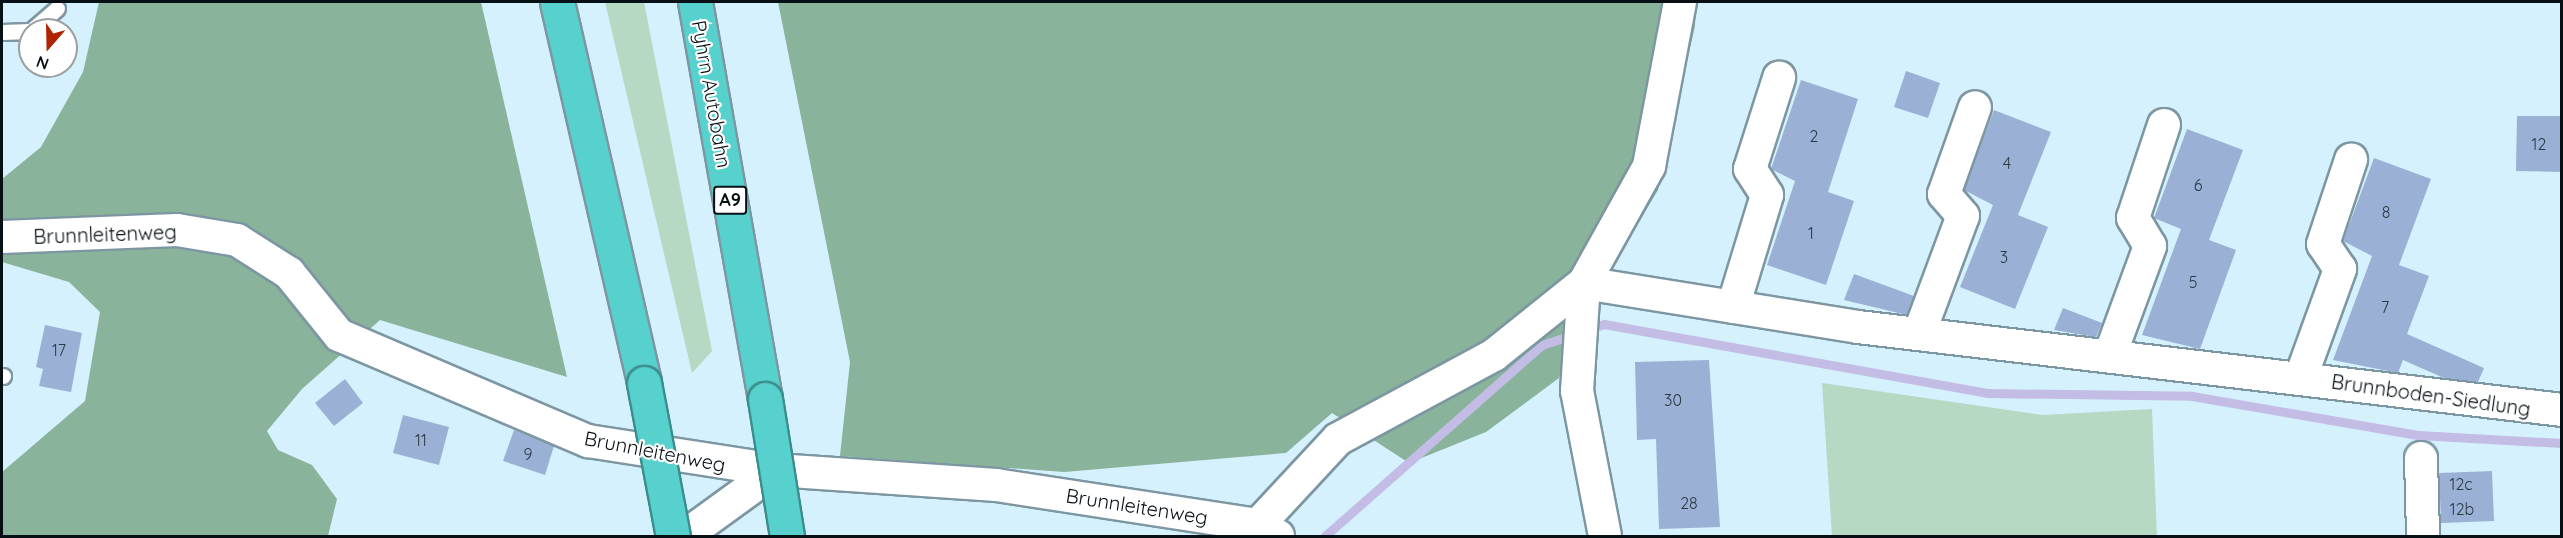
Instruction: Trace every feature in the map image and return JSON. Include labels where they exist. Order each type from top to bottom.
[{"type":"highway","points":[[557,2],[644,383],[673,537]]},
{"type":"highway","name":"Pyhrn Autobahn","points":[[695,2],[787,537]]},
{"type":"street","points":[[1605,537],[1577,391],[1583,297],[1648,166],[1680,2]]},
{"type":"street","points":[[1733,307],[1767,195],[1750,169],[1779,78]]},
{"type":"street","points":[[1919,334],[1963,216],[1944,194],[1975,107]]},
{"type":"street","points":[[2110,355],[2150,246],[2133,218],[2164,125]]},
{"type":"street","name":"Brunnboden-Siedlung","points":[[2301,377],[2340,269],[2323,244],[2351,160]]},
{"type":"street","name":"Brunnleitenweg","points":[[2,237],[177,230],[237,240],[289,273],[339,335],[588,441],[776,470],[996,485],[1268,531],[1338,439],[1494,355],[1583,297]]},
{"type":"street","name":"Brunnboden-Siedlung","points":[[1583,297],[1733,307],[1919,334],[2301,377],[2562,411]]},
{"type":"street","points":[[2421,458],[2423,537]]},
{"type":"street","points":[[686,537],[776,470]]},
{"type":"lane","points":[[46,18],[57,8]]},
{"type":"lane","points":[[2,32],[18,31]]},
{"type":"green space","points":[[99,2],[481,2],[567,377],[380,320],[302,389],[267,431],[278,450],[312,465],[337,499],[328,536],[2,536],[2,472],[85,401],[100,312],[69,282],[2,262],[2,179],[41,147],[83,72]]},
{"type":"green space","points":[[605,2],[644,2],[712,351],[692,373]]},
{"type":"green space","points":[[778,2],[1696,2],[1695,26],[1658,190],[1596,293],[1559,378],[1486,432],[1409,463],[1332,413],[1286,453],[1064,472],[840,456],[850,362]]},
{"type":"green space","points":[[1822,383],[2043,415],[2152,409],[2157,536],[1832,536]]},
{"type":"building","points":[[1906,71],[1940,83],[1928,118],[1894,107]]},
{"type":"building","points":[[1801,80],[1858,99],[1828,192],[1854,201],[1826,285],[1767,265],[1795,181],[1771,169]]},
{"type":"building","points":[[1994,110],[2051,132],[2018,215],[2048,227],[2015,309],[1960,287],[1993,205],[1964,190]]},
{"type":"building","points":[[2517,116],[2562,116],[2562,172],[2516,171]]},
{"type":"building","points":[[2187,129],[2243,150],[2209,240],[2236,250],[2200,349],[2142,335],[2181,229],[2154,218]]},
{"type":"building","points":[[2374,158],[2431,179],[2399,265],[2429,276],[2407,334],[2484,368],[2478,382],[2444,378],[2403,360],[2398,373],[2333,360],[2372,256],[2343,241]]},
{"type":"building","points":[[1854,274],[1914,296],[1907,315],[1844,300]]},
{"type":"building","points":[[2063,308],[2102,323],[2096,337],[2054,330]]},
{"type":"building","points":[[45,325],[82,333],[71,392],[39,386],[43,369],[36,367]]},
{"type":"building","points":[[1709,360],[1720,527],[1659,529],[1656,439],[1637,440],[1635,362]]},
{"type":"building","points":[[345,379],[363,403],[334,426],[315,403]]},
{"type":"building","points":[[403,415],[449,427],[439,465],[393,453]]},
{"type":"building","points":[[514,430],[554,446],[545,475],[503,461]]},
{"type":"building","points":[[2492,471],[2494,521],[2441,523],[2439,473]]},
{"type":"waterway","points":[[1325,536],[1542,345],[1604,324],[1987,393],[2192,396],[2418,435],[2562,443]]}]
